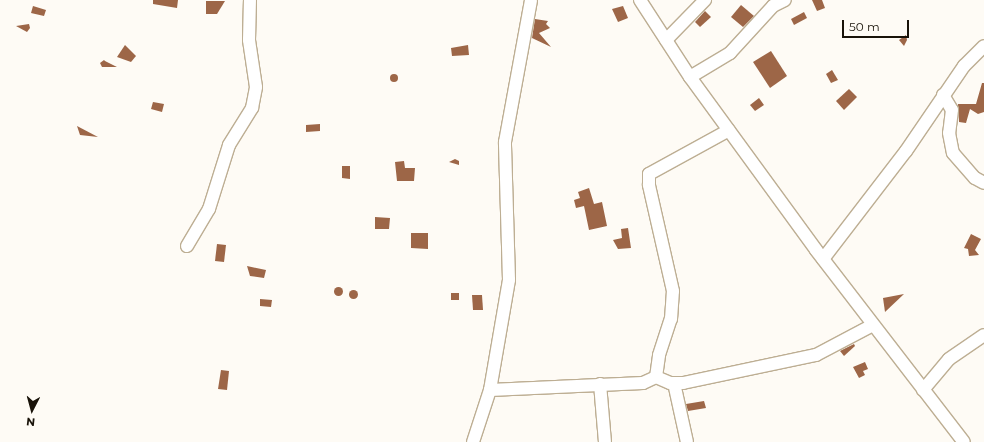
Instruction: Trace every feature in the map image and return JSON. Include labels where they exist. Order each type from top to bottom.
[{"type":"street","points":[[187,246],[209,209],[229,145],[252,108],[256,87],[248,40],[250,0]]},
{"type":"street","points":[[473,442],[490,390],[509,280],[504,142],[531,0]]},
{"type":"street","points":[[640,0],[690,77],[823,259],[960,441]]},
{"type":"street","points":[[666,40],[705,0]]},
{"type":"street","points":[[690,77],[730,53],[773,6],[785,0]]},
{"type":"street","points":[[823,259],[906,151],[964,66],[984,46]]},
{"type":"street","points":[[943,95],[952,110],[949,133],[953,153],[975,178],[984,183]]},
{"type":"street","points":[[656,377],[659,355],[671,319],[673,291],[649,185],[649,174],[729,130]]},
{"type":"street","points":[[490,390],[643,383],[656,377],[674,383],[741,372],[816,355],[873,325]]},
{"type":"street","points":[[923,390],[948,359],[984,335]]},
{"type":"street","points":[[674,383],[687,442]]},
{"type":"street","points":[[600,384],[605,442]]},
{"type":"building","points":[[153,0],[178,0],[177,8],[153,4]]},
{"type":"building","points":[[812,0],[822,0],[825,8],[817,11]]},
{"type":"building","points":[[206,1],[225,1],[217,14],[206,14]]},
{"type":"building","points":[[741,5],[754,16],[743,27],[731,17]]},
{"type":"building","points":[[33,6],[46,10],[44,16],[31,13]]},
{"type":"building","points":[[623,6],[628,18],[618,22],[612,9]]},
{"type":"building","points":[[705,11],[711,17],[700,27],[695,22]]},
{"type":"building","points":[[804,12],[807,18],[794,25],[791,19]]},
{"type":"building","points":[[535,19],[548,21],[546,24],[550,28],[539,33],[551,47],[532,38]]},
{"type":"building","points":[[29,24],[30,28],[27,32],[16,26]]},
{"type":"building","points":[[906,35],[907,40],[904,46],[899,40]]},
{"type":"building","points":[[125,45],[136,56],[131,62],[117,57]]},
{"type":"building","points":[[468,45],[469,55],[452,56],[451,48]]},
{"type":"building","points":[[771,51],[787,76],[770,88],[753,62]]},
{"type":"building","points":[[104,60],[117,67],[102,67],[100,63]]},
{"type":"building","points":[[832,70],[838,80],[831,83],[826,74]]},
{"type":"building","points":[[392,74],[396,74],[398,78],[396,82],[392,82],[390,80],[390,76]]},
{"type":"building","points":[[982,83],[984,83],[984,112],[978,114],[970,109],[966,123],[959,122],[958,104],[976,104]]},
{"type":"building","points":[[849,89],[857,97],[844,110],[836,101]]},
{"type":"building","points":[[759,98],[764,105],[755,111],[750,105]]},
{"type":"building","points":[[153,102],[164,104],[162,112],[151,109]]},
{"type":"building","points":[[320,124],[320,131],[306,132],[306,125]]},
{"type":"building","points":[[77,126],[98,137],[80,135]]},
{"type":"building","points":[[455,159],[459,161],[459,165],[449,162]]},
{"type":"building","points":[[404,161],[405,168],[415,168],[414,181],[397,181],[395,162]]},
{"type":"building","points":[[342,166],[350,166],[350,179],[342,178]]},
{"type":"building","points":[[589,188],[594,204],[602,202],[607,226],[589,230],[584,206],[576,208],[574,200],[580,198],[578,192]]},
{"type":"building","points":[[375,217],[390,218],[389,229],[375,229]]},
{"type":"building","points":[[628,228],[631,248],[618,249],[613,240],[622,238],[621,229]]},
{"type":"building","points":[[411,233],[428,233],[428,249],[411,248]]},
{"type":"building","points":[[971,234],[981,239],[975,250],[979,255],[969,256],[968,249],[964,248]]},
{"type":"building","points":[[217,244],[226,245],[224,262],[215,261]]},
{"type":"building","points":[[247,266],[266,270],[264,278],[250,276]]},
{"type":"building","points":[[336,287],[340,287],[342,291],[340,295],[336,295],[334,293],[334,289]]},
{"type":"building","points":[[351,290],[355,290],[357,294],[355,298],[351,298],[349,296],[349,292]]},
{"type":"building","points":[[451,293],[459,293],[459,300],[451,300]]},
{"type":"building","points":[[904,294],[885,312],[883,298]]},
{"type":"building","points":[[472,295],[482,295],[483,310],[473,310]]},
{"type":"building","points":[[260,299],[272,300],[271,307],[260,306]]},
{"type":"building","points":[[854,344],[855,346],[844,356],[840,351]]},
{"type":"building","points":[[865,362],[868,369],[863,371],[865,375],[859,378],[853,367]]},
{"type":"building","points":[[221,370],[229,371],[227,390],[218,389]]},
{"type":"building","points":[[704,401],[706,408],[688,411],[686,404]]}]
